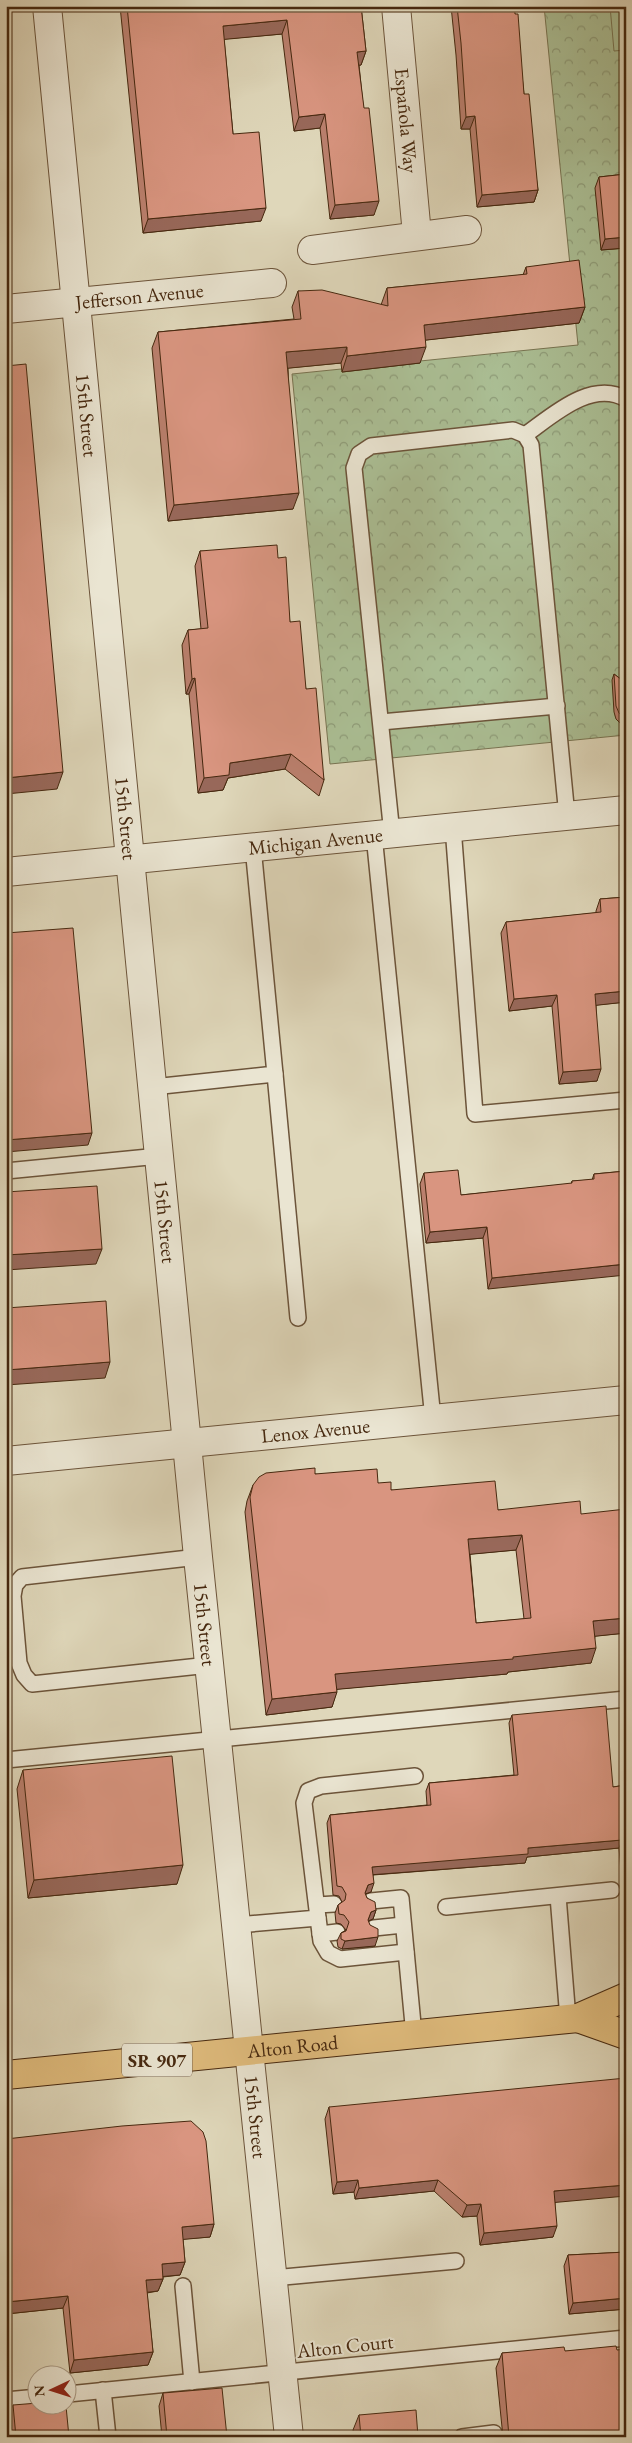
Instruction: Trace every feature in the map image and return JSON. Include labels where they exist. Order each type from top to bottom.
[{"type":"highway","name":"Alton Road","points":[[6,2075],[573,2019],[626,1997]]},
{"type":"highway","name":"Alton Road","points":[[573,2019],[626,2035]]},
{"type":"street","name":"15th Street","points":[[46,6],[198,1557],[289,2437]]},
{"type":"street","name":"Española Way","points":[[396,6],[417,235]]},
{"type":"street","points":[[312,250],[467,230]]},
{"type":"street","name":"Jefferson Avenue","points":[[6,309],[272,284]]},
{"type":"street","name":"Michigan Avenue","points":[[6,872],[626,810]]},
{"type":"street","name":"Lenox Avenue","points":[[6,1462],[626,1400]]},
{"type":"lane","points":[[525,434],[570,402],[594,395],[616,394],[626,399]]},
{"type":"lane","points":[[433,1419],[383,834],[381,722],[354,468],[359,454],[371,446],[513,430],[525,434],[531,444],[567,816]]},
{"type":"lane","points":[[381,722],[557,706]]},
{"type":"lane","points":[[453,827],[475,1114],[626,1100]]},
{"type":"lane","points":[[253,847],[298,1318]]},
{"type":"lane","points":[[153,1087],[275,1074]]},
{"type":"lane","points":[[6,1171],[159,1156]]},
{"type":"lane","points":[[198,1557],[22,1577],[15,1585],[13,1596],[14,1615],[20,1663],[24,1675],[32,1684],[209,1665]]},
{"type":"lane","points":[[6,1760],[626,1698]]},
{"type":"lane","points":[[406,1952],[340,1959],[328,1953],[321,1941],[304,1803],[308,1791],[321,1786],[416,1776]]},
{"type":"lane","points":[[446,1907],[612,1890]]},
{"type":"lane","points":[[558,1896],[573,2019]]},
{"type":"lane","points":[[372,1901],[401,1898],[414,2035]]},
{"type":"lane","points":[[237,1925],[318,1912],[334,1904]]},
{"type":"lane","points":[[374,1928],[403,1925]]},
{"type":"lane","points":[[320,1934],[337,1932]]},
{"type":"lane","points":[[273,2278],[456,2261]]},
{"type":"lane","points":[[183,2286],[192,2382]]},
{"type":"lane","name":"Alton Court","points":[[78,2393],[626,2338]]},
{"type":"lane","points":[[103,2390],[108,2437]]},
{"type":"lane","points":[[6,2400],[28,2398]]},
{"type":"lane","points":[[462,2437],[494,2433]]},
{"type":"green space","points":[[544,6],[626,6],[626,735],[330,764],[292,374],[578,345]]},
{"type":"green space","points":[[610,6],[626,6],[626,50],[614,51]]},
{"type":"building","points":[[127,6],[361,6],[366,51],[357,52],[364,108],[369,108],[379,201],[335,205],[325,114],[299,117],[287,20],[223,26],[233,134],[259,132],[266,208],[148,219]]},
{"type":"building","points":[[457,6],[514,6],[515,14],[518,14],[524,94],[529,94],[538,190],[482,195],[475,116],[466,117]]},
{"type":"building","points":[[626,174],[626,237],[605,239],[599,177]]},
{"type":"building","points":[[579,260],[585,307],[424,325],[426,347],[347,356],[347,347],[286,352],[299,493],[174,505],[158,332],[301,319],[298,291],[322,290],[388,306],[387,288],[527,274],[526,267]]},
{"type":"building","points":[[26,364],[63,772],[6,778],[6,366]]},
{"type":"building","points":[[277,545],[278,558],[286,557],[290,622],[300,621],[306,689],[316,688],[324,780],[291,754],[230,763],[229,775],[204,778],[195,678],[192,679],[188,630],[208,628],[200,551]]},
{"type":"building","points":[[614,674],[626,683],[626,720],[619,713],[616,706]]},
{"type":"building","points":[[626,897],[626,991],[595,994],[601,1069],[563,1072],[557,995],[514,999],[506,922],[601,912],[600,899]]},
{"type":"building","points":[[73,928],[92,1133],[6,1140],[6,933]]},
{"type":"building","points":[[458,1170],[461,1195],[572,1183],[572,1181],[594,1179],[594,1174],[626,1171],[626,1264],[492,1278],[487,1227],[430,1232],[424,1173]]},
{"type":"building","points":[[97,1186],[102,1249],[6,1255],[6,1192]]},
{"type":"building","points":[[106,1301],[110,1362],[6,1370],[6,1308]]},
{"type":"building","points":[[315,1468],[315,1474],[377,1469],[378,1483],[391,1482],[391,1490],[495,1481],[498,1510],[580,1501],[581,1514],[626,1509],[626,1618],[593,1621],[596,1648],[513,1657],[513,1659],[335,1674],[337,1692],[272,1699],[250,1497],[253,1485],[259,1477],[266,1473]],"holes":[[[522,1535],[531,1618],[476,1623],[468,1539]]]},
{"type":"building","points":[[606,1706],[613,1787],[626,1785],[626,1886],[622,1840],[528,1848],[528,1854],[372,1867],[374,1883],[368,1885],[365,1893],[367,1898],[375,1902],[376,1910],[371,1912],[368,1920],[370,1925],[378,1929],[378,1937],[345,1941],[341,1939],[341,1933],[346,1931],[349,1922],[344,1915],[339,1914],[338,1905],[345,1900],[346,1894],[342,1887],[337,1886],[330,1815],[431,1805],[429,1783],[518,1775],[512,1715]]},
{"type":"building","points":[[172,1756],[183,1865],[34,1880],[23,1770]]},
{"type":"building","points":[[626,2078],[626,2185],[554,2191],[557,2226],[484,2233],[481,2204],[467,2205],[438,2180],[359,2188],[358,2180],[337,2182],[329,2107]]},
{"type":"building","points":[[191,2121],[203,2132],[206,2141],[214,2224],[182,2227],[185,2262],[162,2264],[163,2279],[146,2280],[153,2352],[74,2360],[68,2296],[6,2302],[6,2139],[122,2126]]},
{"type":"building","points":[[626,2252],[626,2298],[573,2303],[568,2255]]},
{"type":"building","points":[[616,2346],[617,2350],[626,2349],[626,2437],[509,2437],[502,2353],[564,2347],[565,2351]]},
{"type":"building","points":[[222,2388],[227,2437],[167,2437],[163,2393]]},
{"type":"building","points":[[28,2404],[28,2416],[67,2416],[69,2437],[16,2437],[13,2405]]},
{"type":"building","points":[[416,2410],[418,2437],[361,2437],[359,2415]]}]
